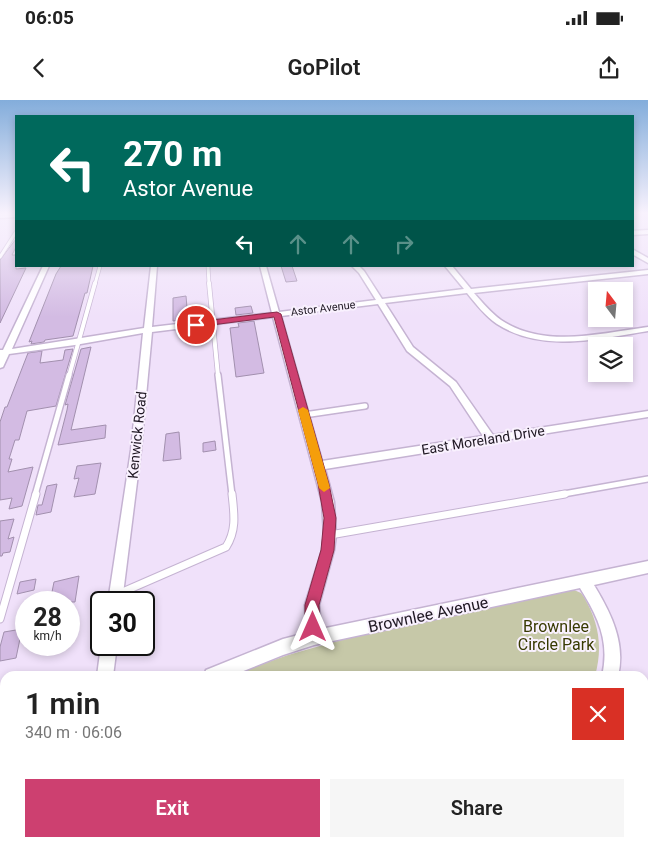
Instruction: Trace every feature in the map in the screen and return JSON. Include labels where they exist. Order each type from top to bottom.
[{"type":"street","points":[[634,252],[648,260]]},
{"type":"street","points":[[0,365],[3,352],[46,267]]},
{"type":"street","name":"Kenwick Road","points":[[117,591],[136,450],[154,267]]},
{"type":"street","points":[[263,267],[328,502],[330,536],[328,550],[312,605],[311,615],[314,638]]},
{"type":"street","points":[[356,267],[362,272],[410,349],[453,384],[490,438]]},
{"type":"street","points":[[449,267],[498,321],[514,330],[532,336],[565,339],[648,329]]},
{"type":"street","name":"Astor Avenue","points":[[3,352],[379,301],[648,272]]},
{"type":"street","name":"East Moreland Drive","points":[[319,466],[648,414]]},
{"type":"street","name":"Brownlee Avenue","points":[[224,671],[283,647],[314,638],[648,567]]},
{"type":"street","points":[[583,580],[604,618],[613,647],[611,671]]},
{"type":"street","points":[[106,671],[108,656]]},
{"type":"lane","points":[[0,619],[100,267]]},
{"type":"lane","points":[[133,591],[226,547],[232,538],[235,524],[212,323],[208,267]]},
{"type":"lane","points":[[304,415],[365,406]]},
{"type":"lane","points":[[330,536],[648,479]]},
{"type":"green space","name":"Brownlee Circle Park","points":[[574,590],[581,593],[584,597],[593,616],[598,635],[599,655],[596,671],[243,671],[288,655],[341,640]]},
{"type":"building","points":[[9,248],[15,248],[12,255],[15,255],[16,269],[26,268],[0,323],[0,260]]},
{"type":"building","points":[[60,267],[93,267],[87,293],[85,293],[73,336],[31,344],[32,341],[29,342]]},
{"type":"building","points":[[281,267],[292,267],[297,281],[286,282]]},
{"type":"building","points":[[186,296],[188,319],[173,321],[173,298]]},
{"type":"building","points":[[251,306],[253,313],[236,315],[235,308]]},
{"type":"building","points":[[254,321],[264,373],[236,377],[230,328],[239,327],[238,323]]},
{"type":"building","points":[[91,347],[71,430],[106,425],[105,438],[58,445],[68,404],[65,405],[81,349]]},
{"type":"building","points":[[73,349],[56,406],[27,411],[19,440],[15,440],[9,459],[12,459],[8,472],[33,467],[22,506],[9,509],[12,498],[0,500],[0,422],[5,407],[7,407],[28,353],[42,351],[40,363],[63,360],[65,350]]},
{"type":"building","points":[[179,432],[181,459],[163,461],[166,434]]},
{"type":"building","points":[[215,441],[216,450],[203,452],[203,443]]},
{"type":"building","points":[[101,463],[95,494],[74,497],[79,478],[74,479],[77,466]]},
{"type":"building","points":[[57,484],[51,512],[36,515],[38,505],[42,505],[47,486]]},
{"type":"building","points":[[14,519],[8,539],[14,537],[10,552],[3,553],[0,556],[0,521]]},
{"type":"building","points":[[79,576],[77,591],[52,591],[54,582]]},
{"type":"building","points":[[36,579],[34,590],[30,591],[18,591],[20,582]]},
{"type":"building","points":[[15,630],[16,656],[16,658],[0,661],[0,647],[4,632]]},
{"type":"slow traffic","points":[[303,410],[324,488]]},
{"type":"route","points":[[196,325],[277,314],[328,502],[330,518],[328,550],[312,605],[313,627]]}]
